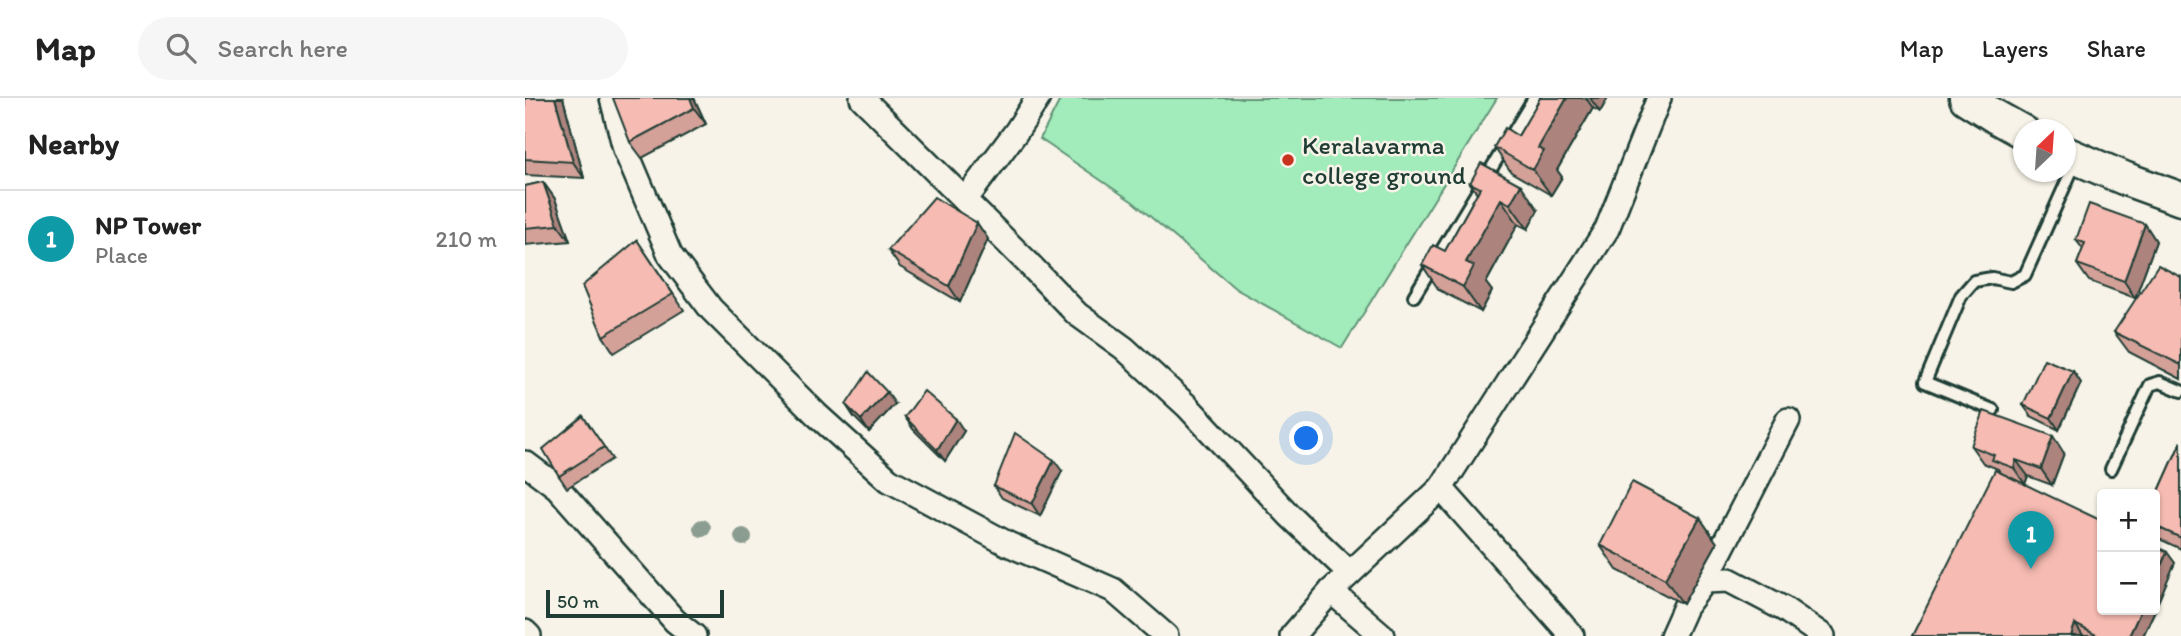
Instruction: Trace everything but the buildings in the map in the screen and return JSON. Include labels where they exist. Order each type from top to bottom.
[{"type":"street","points":[[612,98],[625,149],[670,255],[711,309],[817,415],[889,480],[1008,544],[1113,590],[1166,636]]},
{"type":"street","points":[[862,98],[1077,314],[1124,348],[1187,406],[1289,515],[1350,573]]},
{"type":"street","points":[[965,200],[1038,98]]},
{"type":"street","points":[[1292,636],[1331,591],[1441,488],[1607,229],[1659,98]]},
{"type":"street","points":[[1966,98],[2013,126]]},
{"type":"street","points":[[2076,158],[2181,199]]},
{"type":"street","points":[[1672,636],[1685,607],[1705,581],[1789,420]]},
{"type":"street","points":[[525,463],[557,487],[675,621],[694,636]]},
{"type":"street","points":[[1441,488],[1572,636]]},
{"type":"street","points":[[1705,581],[1729,580],[1784,609],[1823,636]]},
{"type":"street","points":[[1331,591],[1383,636]]},
{"type":"lane","points":[[1414,296],[1534,98]]},
{"type":"lane","points":[[1993,410],[1925,382],[1961,296],[1974,281],[1992,278],[2011,282],[2025,275],[2061,182]]},
{"type":"lane","points":[[2111,469],[2150,385],[2161,382],[2181,391]]},
{"type":"green space","points":[[1061,98],[1497,98],[1342,348],[1236,289],[1133,202],[1040,139]]},
{"type":"place","name":"Keralavarma college ground","points":[[1288,160]]},
{"type":"place","name":"NP Tower","points":[[2031,569]]}]
